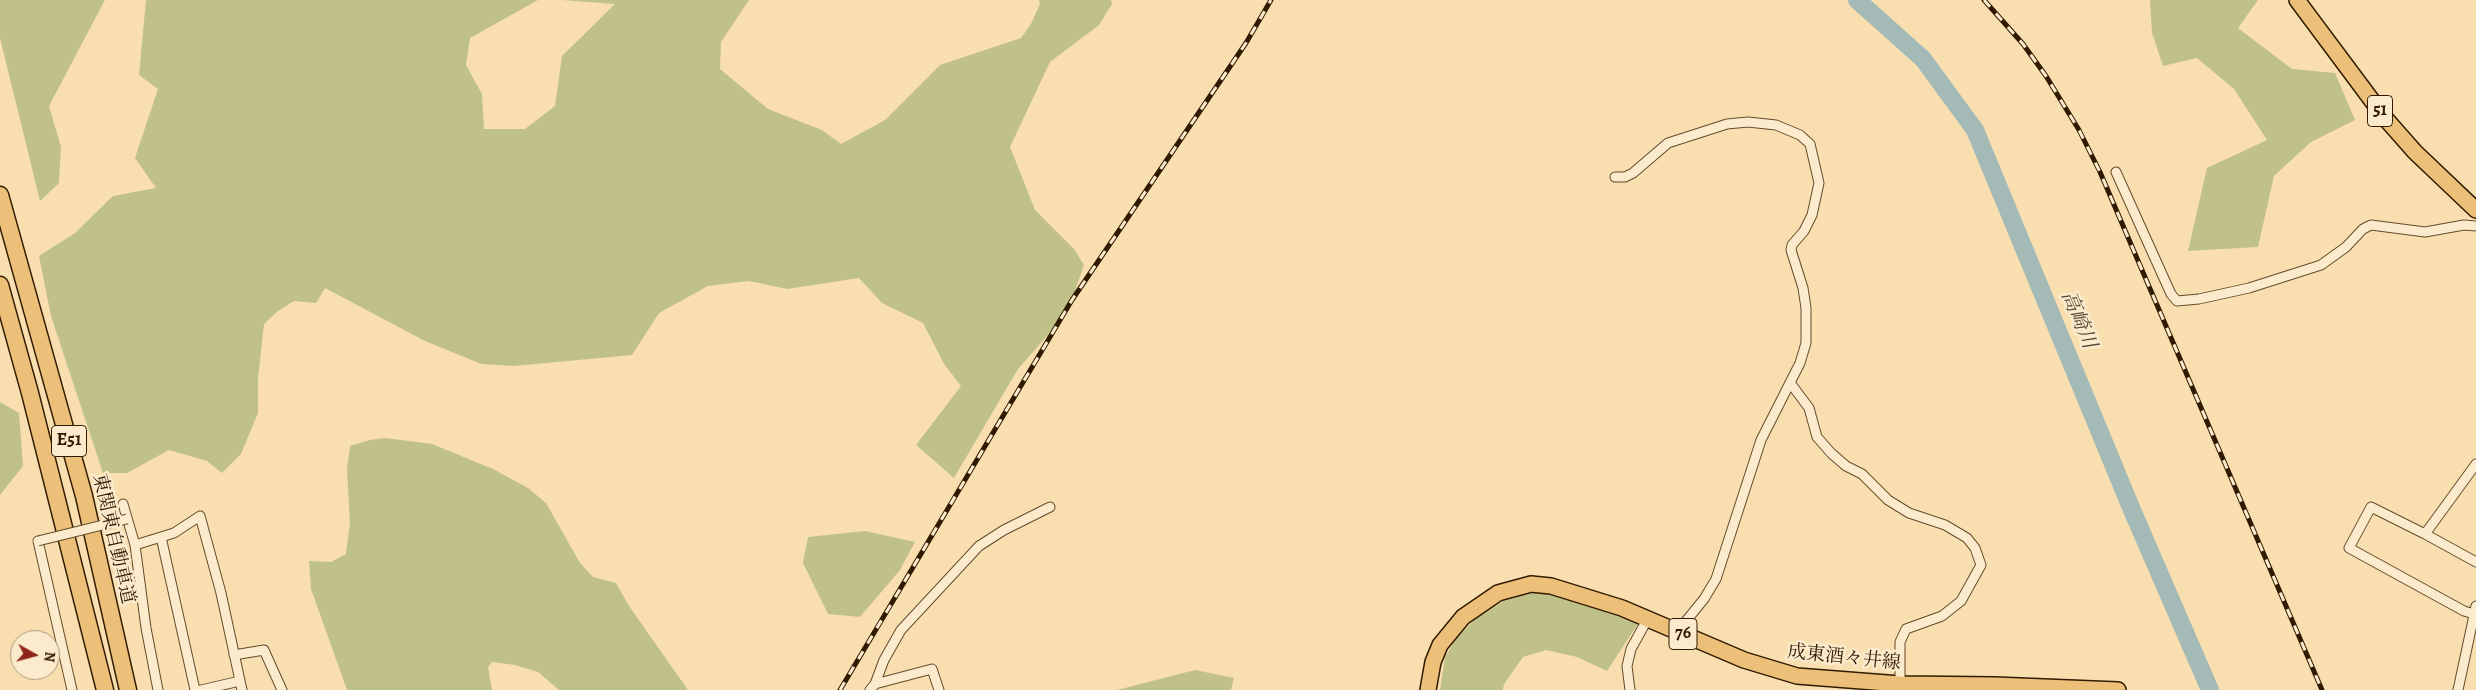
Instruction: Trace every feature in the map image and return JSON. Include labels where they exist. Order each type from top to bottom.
[{"type":"highway","name":"東関東自動車道","points":[[0,195],[84,496],[128,690]]},
{"type":"highway","name":"E51","points":[[0,285],[30,393],[105,690]]},
{"type":"main road","name":"51","points":[[2297,0],[2385,118],[2415,152],[2476,210]]},
{"type":"main road","name":"成東酒々井線","points":[[1428,690],[1433,662],[1440,645],[1463,617],[1498,593],[1530,584],[1552,586],[1648,618],[1744,660],[1797,676],[1900,684],[2118,690]]},
{"type":"street","points":[[1615,177],[1625,177],[1633,173],[1668,143],[1728,124],[1748,122],[1776,125],[1800,135],[1810,144],[1820,183],[1812,215],[1804,231],[1792,245],[1791,250],[1803,288],[1807,327],[1806,343],[1791,384],[1761,440],[1716,579],[1704,599],[1677,632]]},
{"type":"street","points":[[2116,172],[2170,294],[2177,300],[2199,299],[2249,288],[2322,265],[2346,247],[2363,229],[2370,226],[2435,232],[2464,225],[2476,226]]},
{"type":"street","points":[[1791,384],[1809,408],[1818,437],[1831,453],[1846,466],[1862,474],[1888,500],[1909,513],[1945,525],[1967,538],[1976,548],[1981,565],[1961,601],[1942,616],[1906,629],[1900,642],[1900,684]]},
{"type":"street","points":[[2425,534],[2476,464]]},
{"type":"street","points":[[122,504],[134,545],[146,628],[158,690]]},
{"type":"street","points":[[939,690],[932,669],[888,686],[873,687],[884,660],[901,630],[979,546],[1004,530],[1050,506]]},
{"type":"street","points":[[2458,690],[2472,646],[2475,610],[2464,611],[2349,548],[2371,507],[2476,562]]},
{"type":"street","points":[[134,545],[174,533],[200,516],[241,686],[201,690]]},
{"type":"street","points":[[72,690],[38,540],[127,520]]},
{"type":"street","points":[[161,536],[195,690]]},
{"type":"street","points":[[1630,690],[1627,666],[1631,649],[1648,618]]},
{"type":"street","points":[[234,654],[264,650],[282,690]]},
{"type":"green space","points":[[0,0],[105,0],[49,106],[61,147],[59,183],[40,201],[0,38]]},
{"type":"green space","points":[[146,0],[538,0],[470,38],[466,65],[482,94],[484,129],[525,129],[555,106],[562,56],[615,4],[562,0],[749,0],[721,42],[720,69],[768,109],[822,130],[841,144],[885,120],[940,65],[1021,38],[1031,24],[1040,4],[1039,0],[1111,0],[1112,4],[1099,25],[1050,62],[1010,147],[1035,210],[1074,249],[1084,265],[1067,313],[1018,369],[954,478],[916,445],[961,386],[944,364],[923,323],[882,303],[859,278],[787,289],[749,281],[708,286],[659,313],[632,355],[514,366],[481,364],[423,340],[325,288],[316,303],[294,301],[278,311],[264,324],[258,379],[258,413],[241,454],[222,473],[207,461],[169,450],[127,473],[103,473],[51,316],[39,256],[75,233],[113,196],[156,188],[135,158],[158,89],[139,75]]},
{"type":"green space","points":[[2150,0],[2258,0],[2238,28],[2292,69],[2335,73],[2355,120],[2311,142],[2274,176],[2258,247],[2188,251],[2207,168],[2267,140],[2234,89],[2197,58],[2163,66],[2152,33]]},
{"type":"green space","points":[[0,402],[19,413],[23,466],[0,495]]},
{"type":"green space","points":[[385,438],[432,444],[493,469],[528,488],[546,503],[580,563],[593,577],[616,583],[629,606],[688,690],[559,690],[538,672],[515,665],[492,662],[488,667],[492,690],[347,690],[311,589],[309,561],[331,562],[346,554],[350,523],[347,469],[350,446]]},
{"type":"green space","points":[[865,531],[915,542],[900,570],[860,617],[828,614],[803,563],[808,537]]},
{"type":"green space","points":[[1540,591],[1556,592],[1641,619],[1607,671],[1577,657],[1546,650],[1523,657],[1504,684],[1503,690],[1440,690],[1445,657],[1456,639],[1475,619],[1504,601]]},
{"type":"green space","points":[[1195,670],[1234,678],[1231,690],[1117,690]]},
{"type":"waterway","name":"高崎川","points":[[1857,0],[1923,59],[1975,130],[2132,510],[2210,690]]},
{"type":"railway","points":[[840,690],[1072,300],[1246,43],[1271,0]]},
{"type":"railway","points":[[1984,0],[2023,44],[2046,76],[2079,130],[2100,172],[2322,690]]}]
